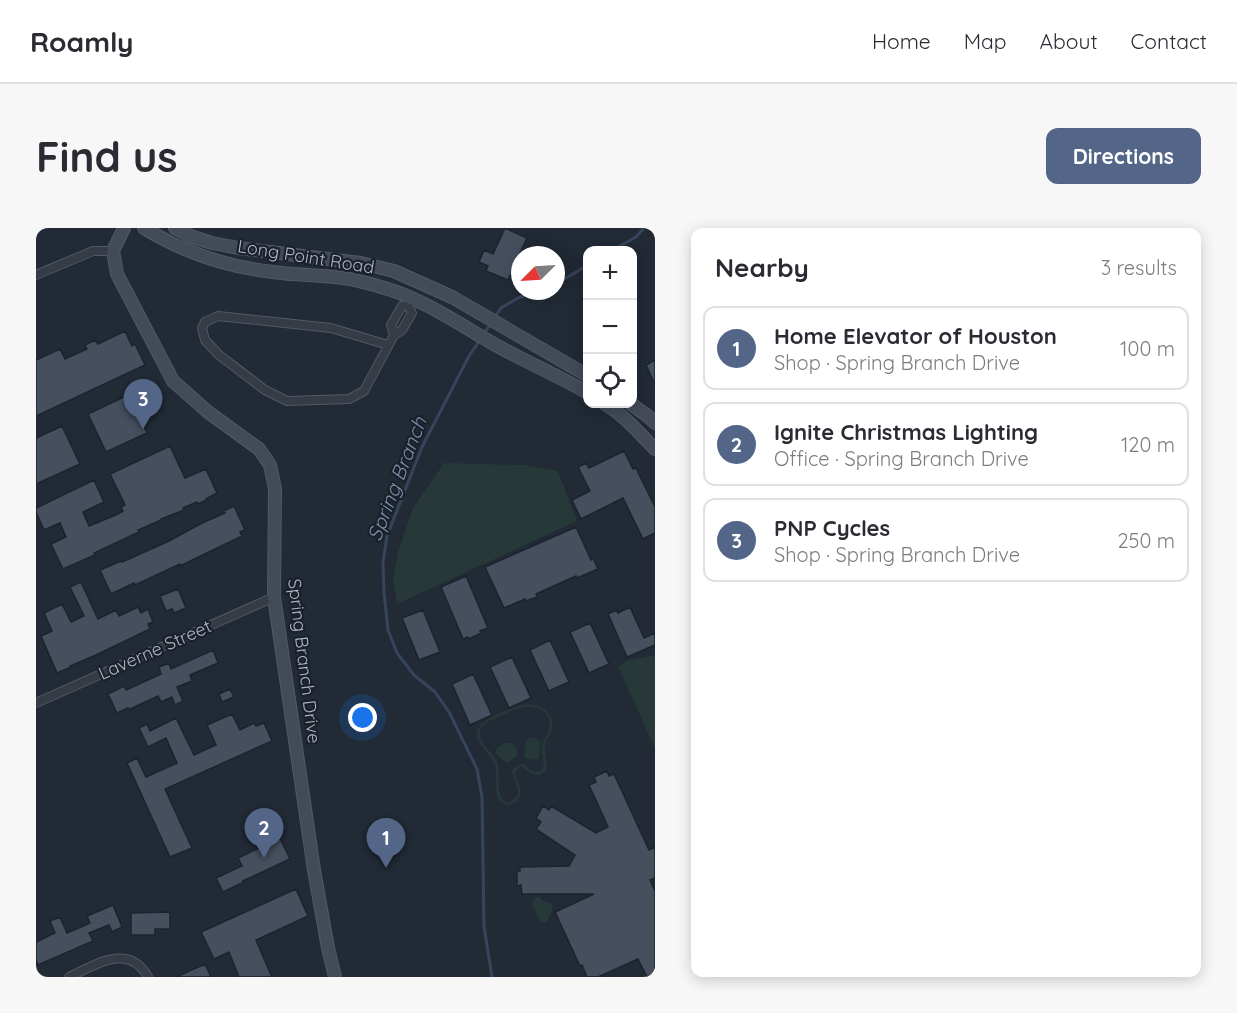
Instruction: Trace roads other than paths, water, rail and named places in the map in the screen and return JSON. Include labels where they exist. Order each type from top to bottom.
[{"type":"main road","points":[[113,251],[124,228]]},
{"type":"main road","name":"Long Point Road","points":[[144,228],[184,249],[236,266],[272,272],[353,279],[384,288],[410,302],[462,324],[501,348],[583,390]]},
{"type":"main road","name":"Long Point Road","points":[[175,228],[212,243],[361,263],[394,271],[452,297],[583,373]]},
{"type":"main road","name":"Spring Branch Drive","points":[[113,251],[117,274],[173,381],[208,412],[259,449],[270,465],[275,489],[274,597],[314,870],[335,977]]},
{"type":"main road","points":[[410,302],[417,281]]},
{"type":"main road","points":[[612,408],[655,449]]},
{"type":"main road","points":[[637,408],[655,423]]},
{"type":"street","points":[[36,275],[93,251],[113,251]]},
{"type":"street","points":[[388,345],[331,328],[218,316],[205,322],[202,328],[205,340],[219,355],[265,390],[287,401],[350,399],[364,391],[394,335],[402,330],[412,313],[410,302]]},
{"type":"street","name":"Laverne Street","points":[[36,703],[274,597]]},
{"type":"street","points":[[72,976],[109,960],[120,958],[132,960],[143,968],[148,977]]},
{"type":"waterway","name":"Spring Branch","points":[[620,246],[636,237],[644,228]]},
{"type":"waterway","name":"Spring Branch","points":[[565,279],[583,268]]},
{"type":"waterway","name":"Spring Branch","points":[[495,317],[501,308],[515,300]]},
{"type":"waterway","name":"Spring Branch","points":[[483,335],[491,323]]},
{"type":"waterway","name":"Spring Branch","points":[[480,340],[469,356],[422,447],[387,536],[383,562],[388,630],[397,653],[414,675],[435,692],[449,712],[477,769],[482,797],[484,926],[492,977]]},
{"type":"place","name":"PNP Cycles","points":[[143,429]]},
{"type":"place","name":"Ignite Christmas Lighting","points":[[264,858]]},
{"type":"place","name":"Home Elevator of Houston","points":[[386,868]]}]
